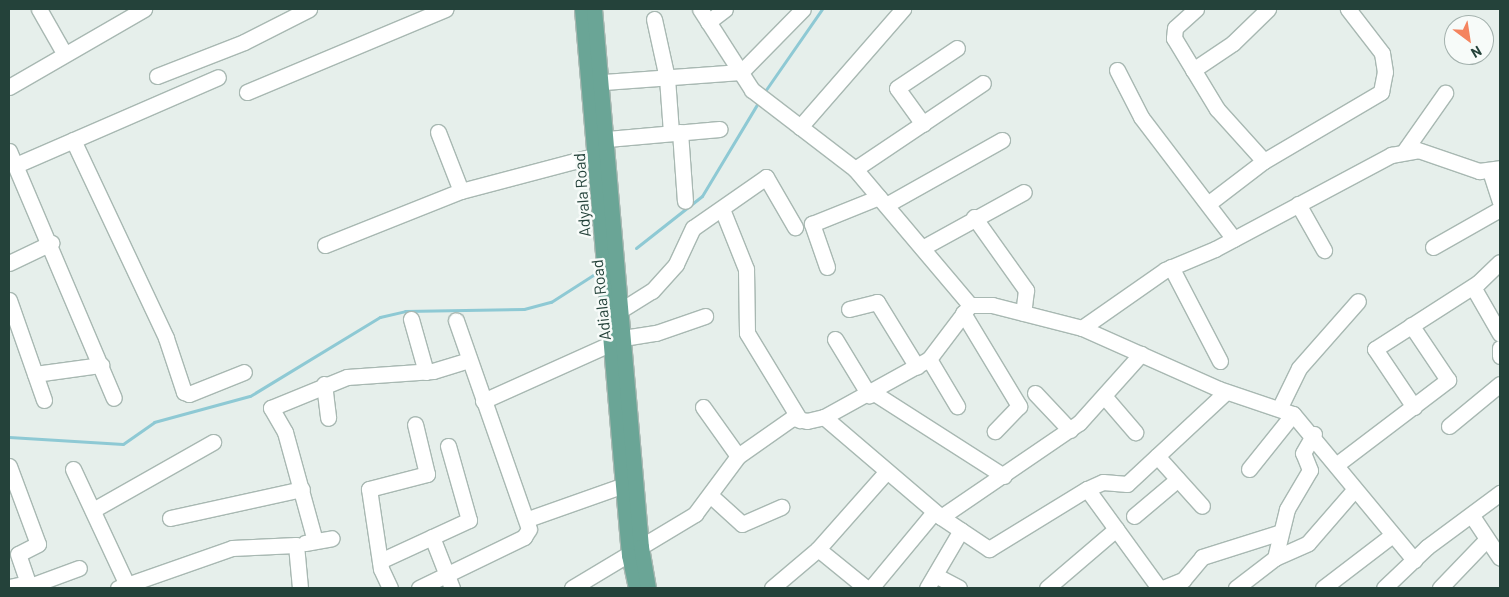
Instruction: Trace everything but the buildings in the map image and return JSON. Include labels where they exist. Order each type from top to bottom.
[{"type":"main road","points":[[582,9],[597,83]]},
{"type":"main road","name":"Adiala Road","points":[[594,9],[597,83],[621,310],[617,341],[635,551],[648,588]]},
{"type":"main road","name":"Adyala Road","points":[[602,138],[597,155],[617,341],[624,485],[635,551],[636,588]]},
{"type":"street","points":[[39,9],[64,52]]},
{"type":"street","points":[[9,87],[64,52],[144,9]]},
{"type":"street","points":[[157,76],[244,42],[309,9]]},
{"type":"street","points":[[247,92],[445,9]]},
{"type":"street","points":[[700,9],[757,94],[855,169],[922,248],[967,309],[1019,406],[995,431]]},
{"type":"street","points":[[708,22],[725,9]]},
{"type":"street","points":[[597,83],[741,72],[803,9]]},
{"type":"street","points":[[800,127],[903,9]]},
{"type":"street","points":[[1196,9],[1173,33],[1217,109],[1264,162]]},
{"type":"street","points":[[1193,70],[1232,43],[1268,9]]},
{"type":"street","points":[[1209,203],[1264,162],[1381,92],[1385,72],[1382,53],[1348,9]]},
{"type":"street","points":[[654,19],[667,78],[685,201]]},
{"type":"street","points":[[923,124],[898,88],[957,48]]},
{"type":"street","points":[[1117,70],[1141,117],[1209,203],[1234,239]]},
{"type":"street","points":[[16,165],[218,77]]},
{"type":"street","points":[[855,169],[983,83]]},
{"type":"street","points":[[1082,328],[1171,267],[1234,239],[1405,150],[1445,93]]},
{"type":"street","points":[[602,138],[720,129]]},
{"type":"street","points":[[438,132],[461,191]]},
{"type":"street","points":[[73,140],[166,338],[184,392],[189,394],[244,372]]},
{"type":"street","points":[[827,267],[812,224],[882,201],[1002,140]]},
{"type":"street","points":[[1405,150],[1495,169],[1500,201]]},
{"type":"street","points":[[9,151],[51,243],[114,398]]},
{"type":"street","points":[[326,245],[461,191],[597,155]]},
{"type":"street","points":[[621,310],[652,291],[676,264],[693,228],[766,177],[795,226]]},
{"type":"street","points":[[922,248],[974,217],[1024,192]]},
{"type":"street","points":[[1298,204],[1324,250]]},
{"type":"street","points":[[722,209],[746,269],[748,333],[800,420]]},
{"type":"street","points":[[1434,247],[1500,209]]},
{"type":"street","points":[[974,217],[1026,290],[1023,313]]},
{"type":"street","points":[[9,263],[51,243]]},
{"type":"street","points":[[1414,407],[1374,353],[1379,344],[1473,287],[1500,262]]},
{"type":"street","points":[[1171,267],[1220,361]]},
{"type":"street","points":[[1473,287],[1500,334]]},
{"type":"street","points":[[9,300],[44,400]]},
{"type":"street","points":[[1249,469],[1287,411],[1299,368],[1358,301]]},
{"type":"street","points":[[849,309],[878,302],[957,406]]},
{"type":"street","points":[[967,309],[1023,313],[1082,328],[1226,392],[1287,411],[1314,434],[1354,490],[1391,536],[1414,560]]},
{"type":"street","points":[[572,588],[695,514],[738,456],[792,418],[800,420],[824,417],[872,394],[923,363],[967,309]]},
{"type":"street","points":[[483,401],[617,341],[656,334],[705,316]]},
{"type":"street","points":[[411,319],[426,372]]},
{"type":"street","points":[[419,588],[450,581],[524,537],[529,530],[528,519],[483,401],[456,320]]},
{"type":"street","points":[[1336,465],[1448,380],[1411,325]]},
{"type":"street","points":[[835,339],[872,394],[1004,476]]},
{"type":"street","points":[[1500,348],[1500,356]]},
{"type":"street","points":[[871,588],[937,515],[1004,476],[1070,430],[1104,396],[1141,354]]},
{"type":"street","points":[[315,541],[285,432],[271,408],[324,384],[347,377],[426,372],[469,360]]},
{"type":"street","points":[[35,374],[101,365]]},
{"type":"street","points":[[324,384],[328,418]]},
{"type":"street","points":[[1449,426],[1500,384]]},
{"type":"street","points":[[824,417],[937,515],[989,550],[1103,482],[1126,484],[1226,392]]},
{"type":"street","points":[[1035,393],[1070,430]]},
{"type":"street","points":[[1104,396],[1135,432]]},
{"type":"street","points":[[703,407],[738,456]]},
{"type":"street","points":[[390,588],[380,561],[369,489],[426,474],[415,424]]},
{"type":"street","points":[[1275,558],[1278,533],[1310,470],[1303,453],[1314,434]]},
{"type":"street","points":[[93,510],[213,442]]},
{"type":"street","points":[[380,561],[469,520],[448,446]]},
{"type":"street","points":[[1157,456],[1202,506]]},
{"type":"street","points":[[9,466],[38,544],[18,554],[30,586]]},
{"type":"street","points":[[73,468],[93,510],[123,587],[232,548],[296,545],[332,538]]},
{"type":"street","points":[[772,588],[818,549],[887,471]]},
{"type":"street","points":[[1134,516],[1178,479]]},
{"type":"street","points":[[528,519],[624,485]]},
{"type":"street","points":[[170,518],[302,489]]},
{"type":"street","points":[[1087,490],[1159,588]]},
{"type":"street","points":[[1236,588],[1275,558],[1308,543],[1354,490]]},
{"type":"street","points":[[1384,588],[1414,560],[1500,493]]},
{"type":"street","points":[[710,495],[742,524],[781,507]]},
{"type":"street","points":[[1472,516],[1486,540],[1500,558]]},
{"type":"street","points":[[1047,588],[1116,529]]},
{"type":"street","points":[[927,588],[961,530]]},
{"type":"street","points":[[1163,588],[1183,580],[1202,557],[1278,533]]},
{"type":"street","points":[[1323,588],[1391,536]]},
{"type":"street","points":[[432,538],[450,581]]},
{"type":"street","points":[[1445,586],[1486,540]]},
{"type":"street","points":[[296,545],[300,588]]},
{"type":"street","points":[[818,549],[866,588]]},
{"type":"street","points":[[9,586],[30,586],[79,568]]},
{"type":"street","points":[[934,575],[959,588]]},
{"type":"waterway","points":[[763,94],[822,9]]},
{"type":"waterway","points":[[636,248],[702,196],[759,101]]},
{"type":"waterway","points":[[9,437],[123,444],[154,422],[250,396],[380,317],[405,311],[524,309],[551,302],[598,272]]}]
